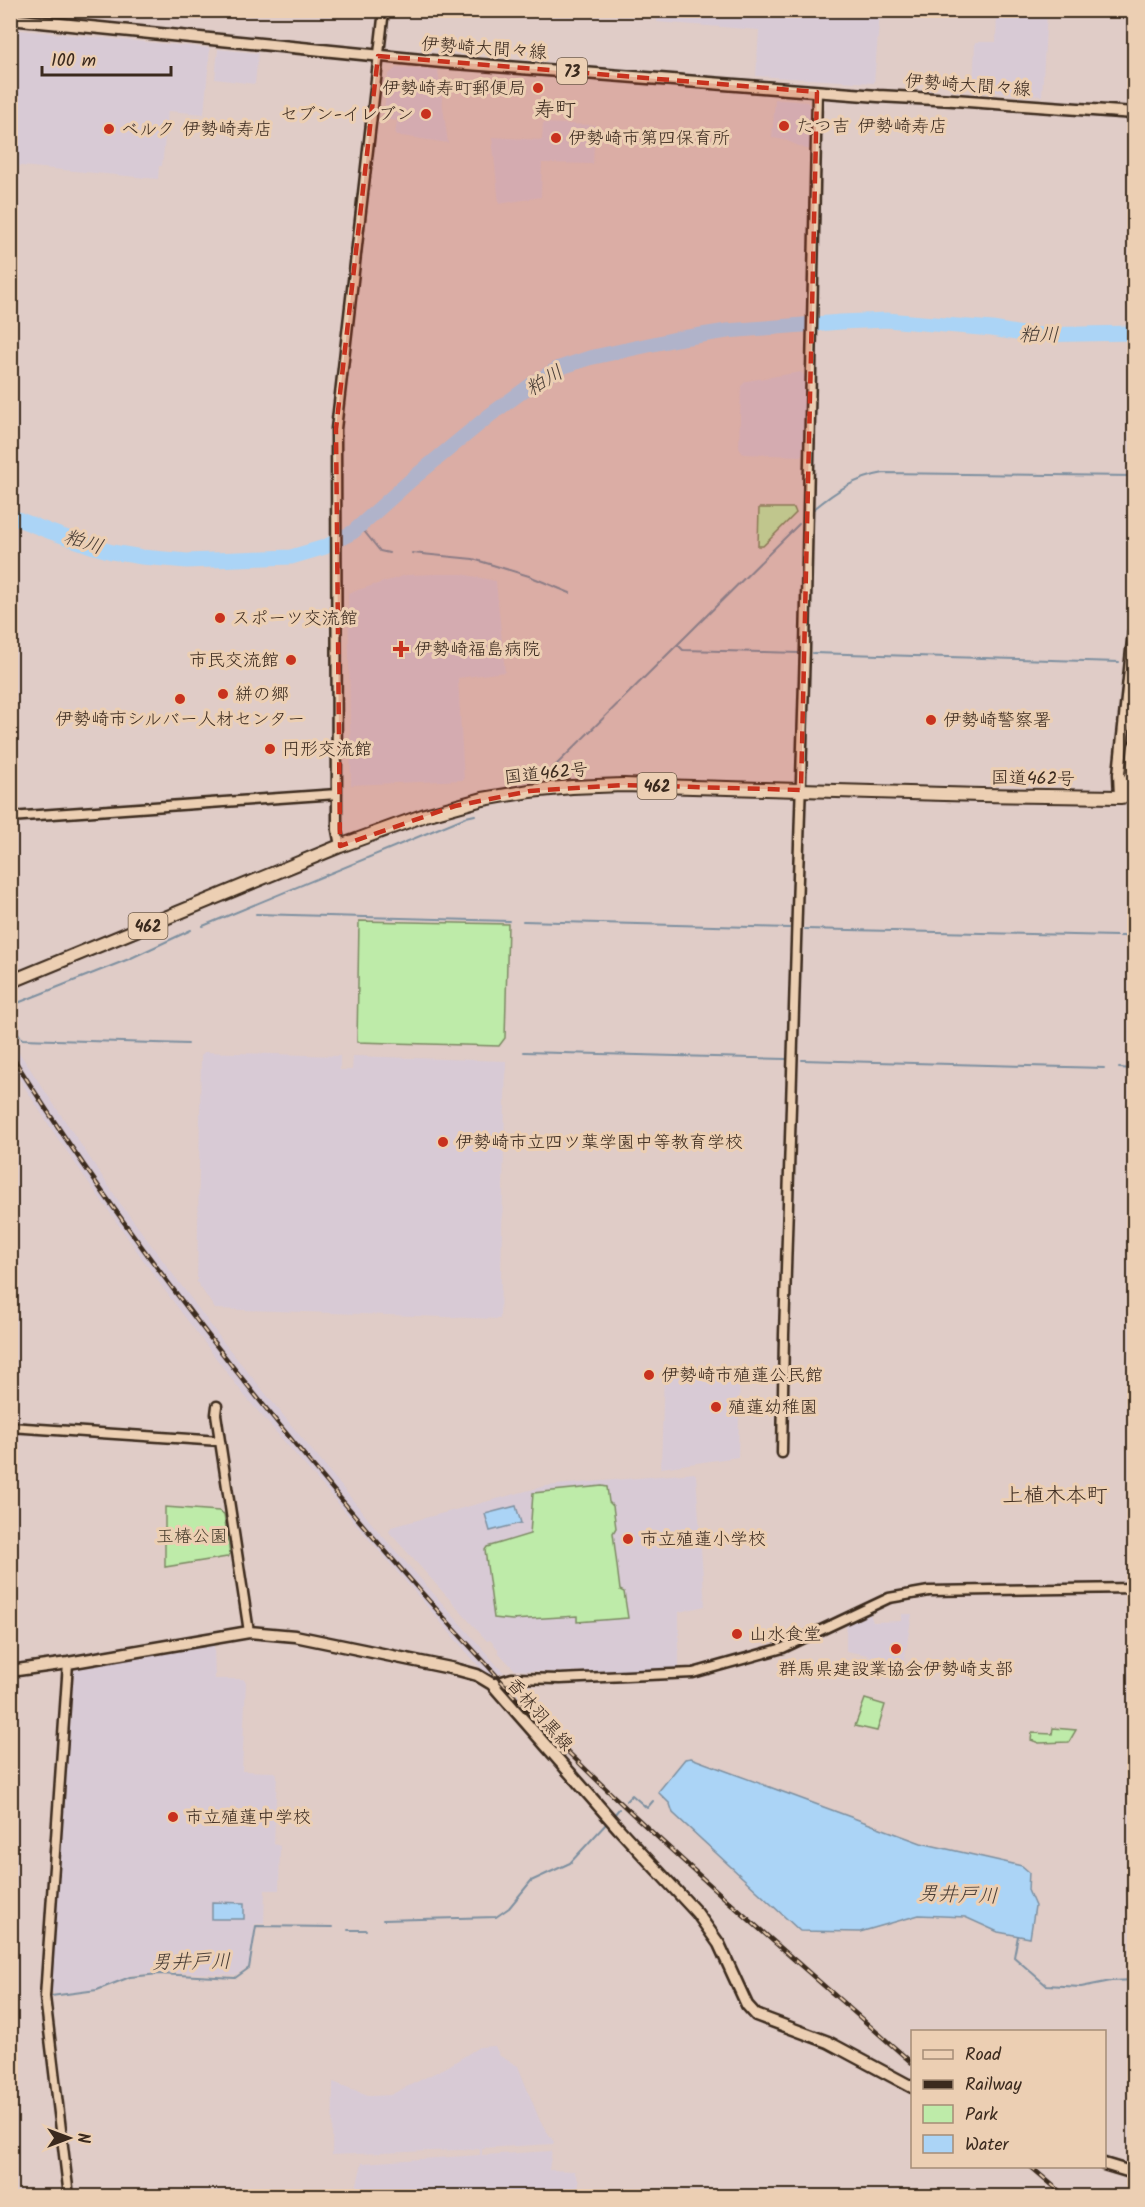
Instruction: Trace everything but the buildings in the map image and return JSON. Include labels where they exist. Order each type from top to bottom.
[{"type":"highway","name":"国道462号","points":[[10,982],[340,846],[445,809],[483,799],[530,791],[623,785],[981,795],[1120,797],[1134,795]]},
{"type":"highway","name":"国道462号","points":[[1120,797],[1134,800]]},
{"type":"main road","name":"伊勢崎大間々線","points":[[10,19],[378,56],[817,92],[954,99],[1134,113]]},
{"type":"main road","points":[[1120,797],[1119,774],[1134,631]]},
{"type":"main road","points":[[1120,797],[1131,774],[1134,746]]},
{"type":"main road","name":"香林羽黒線","points":[[10,1671],[69,1664],[249,1632],[295,1636],[477,1675],[492,1684],[619,1829],[698,1913],[719,1944],[747,2006],[756,2015],[828,2042],[911,2086]]},
{"type":"main road","points":[[1106,2165],[1134,2173]]},
{"type":"street","points":[[340,846],[337,830],[338,398],[384,10]]},
{"type":"street","points":[[782,1453],[813,356],[817,92]]},
{"type":"street","points":[[10,817],[337,794]]},
{"type":"street","points":[[217,1406],[216,1414],[249,1632]]},
{"type":"street","points":[[10,1427],[220,1442]]},
{"type":"street","points":[[492,1684],[512,1678],[560,1679],[677,1675],[704,1671],[783,1648],[889,1598],[929,1591],[1134,1588]]},
{"type":"street","points":[[69,1664],[45,1997],[69,2196]]},
{"type":"highlighted area","points":[[378,56],[817,92],[801,790],[623,785],[530,791],[455,806],[340,846],[336,429]]},
{"type":"shaded area","points":[[658,11],[880,11],[874,83],[756,76],[759,30],[657,22]]},
{"type":"shaded area","points":[[997,11],[1047,11],[1042,96],[973,90],[975,42],[996,42]]},
{"type":"shaded area","points":[[10,29],[210,48],[204,114],[168,111],[162,166],[159,166],[158,179],[11,165]]},
{"type":"shaded area","points":[[218,49],[258,53],[255,84],[215,79]]},
{"type":"shaded area","points":[[396,68],[438,70],[448,143],[395,135],[397,121],[383,119],[388,75]]},
{"type":"shaded area","points":[[775,99],[807,102],[812,107],[811,149],[772,138]]},
{"type":"shaded area","points":[[543,123],[595,125],[593,164],[542,163],[541,197],[499,204],[492,137],[542,140]]},
{"type":"shaded area","points":[[801,372],[806,377],[805,449],[801,456],[743,454],[739,448],[741,386],[746,381]]},
{"type":"shaded area","points":[[462,574],[496,581],[505,672],[458,678],[464,780],[351,785],[348,593],[406,575]]},
{"type":"shaded area","points":[[10,1039],[120,1203],[224,1343],[378,1531],[504,1673],[488,1676],[244,1395],[163,1288],[56,1136],[11,1066]]},
{"type":"shaded area","points":[[204,1052],[340,1056],[340,1070],[352,1070],[353,1056],[506,1061],[500,1319],[215,1309],[197,1282],[201,1056]]},
{"type":"shaded area","points":[[664,1370],[740,1371],[738,1457],[661,1468]]},
{"type":"shaded area","points":[[694,1473],[696,1475],[705,1606],[679,1612],[679,1669],[553,1672],[515,1670],[389,1532],[391,1527],[545,1486]]},
{"type":"shaded area","points":[[872,1611],[870,1614],[873,1622],[901,1621],[902,1614],[912,1614],[904,1662],[846,1651],[846,1623]]},
{"type":"shaded area","points":[[214,1646],[215,1679],[243,1679],[246,1682],[242,1771],[275,1772],[277,1774],[274,1844],[280,1846],[279,1890],[265,1890],[264,1924],[255,1924],[248,1967],[236,1975],[169,1972],[131,1975],[98,1989],[55,1994],[51,1991],[74,1672],[76,1668]]},
{"type":"shaded area","points":[[495,2046],[500,2056],[518,2066],[540,2121],[554,2142],[553,2144],[482,2148],[482,2155],[552,2151],[549,2170],[574,2171],[579,2182],[578,2189],[546,2188],[545,2196],[354,2196],[362,2163],[480,2155],[480,2149],[332,2155],[333,2082],[371,2096],[390,2095],[447,2067],[479,2047]]},
{"type":"green space","points":[[759,508],[794,508],[796,513],[763,546],[758,546]]},
{"type":"green space","points":[[359,921],[508,924],[505,1038],[499,1046],[357,1042]]},
{"type":"green space","points":[[607,1487],[609,1502],[613,1506],[616,1528],[613,1533],[620,1590],[624,1592],[628,1618],[577,1622],[577,1616],[512,1620],[494,1618],[485,1550],[487,1547],[530,1534],[533,1493]]},
{"type":"green space","name":"玉椿公園","points":[[165,1507],[219,1511],[224,1514],[230,1554],[227,1557],[165,1567]]},
{"type":"green space","points":[[865,1699],[885,1705],[877,1731],[855,1726]]},
{"type":"green space","points":[[1053,1728],[1076,1730],[1069,1742],[1039,1743],[1031,1740],[1032,1733],[1052,1734]]},
{"type":"water","points":[[516,1506],[521,1523],[490,1531],[485,1514]]},
{"type":"water","points":[[691,1758],[921,1843],[1022,1866],[1029,1872],[1028,1890],[1035,1906],[1030,1938],[998,1932],[965,1917],[919,1915],[860,1932],[800,1931],[673,1813],[670,1804],[658,1792],[685,1759]]},
{"type":"water","points":[[212,1902],[244,1903],[244,1919],[212,1919]]},
{"type":"waterway","name":"粕川","points":[[10,516],[91,546],[142,557],[187,561],[291,557],[325,547],[353,532],[411,480],[490,415],[559,368],[589,358],[676,339],[727,331],[841,322],[887,320],[992,329],[1029,335],[1134,333]]},
{"type":"waterway","points":[[814,509],[846,486],[884,473],[1134,476]]},
{"type":"waterway","points":[[548,773],[799,524]]},
{"type":"waterway","points":[[360,526],[380,551],[389,553]]},
{"type":"waterway","points":[[412,553],[473,559],[529,576],[570,593]]},
{"type":"waterway","points":[[678,645],[683,650],[799,653]]},
{"type":"waterway","points":[[813,653],[1119,662]]},
{"type":"waterway","points":[[203,926],[475,815]]},
{"type":"waterway","points":[[256,914],[509,921]]},
{"type":"waterway","points":[[523,921],[789,928]]},
{"type":"waterway","points":[[805,929],[1116,936]]},
{"type":"waterway","points":[[10,1006],[129,959],[191,930]]},
{"type":"waterway","points":[[1120,936],[1134,936]]},
{"type":"waterway","points":[[10,1021],[22,1039],[188,1044]]},
{"type":"waterway","points":[[524,1052],[786,1059]]},
{"type":"waterway","points":[[802,1060],[1104,1068]]},
{"type":"waterway","points":[[1119,1068],[1134,1069]]},
{"type":"waterway","name":"男井戸川","points":[[626,1801],[632,1795],[647,1808],[653,1801]]},
{"type":"waterway","name":"男井戸川","points":[[614,1815],[619,1809]]},
{"type":"waterway","name":"男井戸川","points":[[383,1920],[496,1917],[509,1908],[531,1881],[570,1863],[606,1824]]},
{"type":"waterway","name":"男井戸川","points":[[51,1996],[97,1990],[130,1977],[159,1974],[235,1978],[249,1968],[256,1926],[333,1927]]},
{"type":"waterway","name":"男井戸川","points":[[348,1930],[366,1930]]},
{"type":"waterway","name":"男井戸川","points":[[1018,1936],[1014,1957],[1046,1985],[1081,1987],[1111,1981],[1134,1980]]},
{"type":"railway","points":[[10,1053],[51,1117],[138,1242],[277,1423],[375,1539],[522,1706],[673,1851],[911,2062]]},
{"type":"railway","points":[[1032,2168],[1065,2196]]},
{"type":"place","name":"伊勢崎寿町郵便局","points":[[538,88]]},
{"type":"place","name":"セブン-イレブン","points":[[426,114]]},
{"type":"place","name":"たつ吉 伊勢崎寿店","points":[[784,126]]},
{"type":"place","name":"ベルク 伊勢崎寿店","points":[[109,129]]},
{"type":"place","name":"伊勢崎市第四保育所","points":[[556,138]]},
{"type":"place","name":"スポーツ交流館","points":[[220,618]]},
{"type":"place","name":"伊勢崎福島病院","points":[[401,649]]},
{"type":"place","name":"市民交流館","points":[[291,660]]},
{"type":"place","name":"絣の郷","points":[[223,694]]},
{"type":"place","name":"伊勢崎市シルバー人材センター","points":[[180,699]]},
{"type":"place","name":"伊勢崎警察署","points":[[931,720]]},
{"type":"place","name":"円形交流館","points":[[270,749]]},
{"type":"place","name":"伊勢崎市立四ツ葉学園中等教育学校","points":[[443,1142]]},
{"type":"place","name":"伊勢崎市殖蓮公民館","points":[[649,1375]]},
{"type":"place","name":"殖蓮幼稚園","points":[[716,1407]]},
{"type":"place","name":"市立殖蓮小学校","points":[[628,1539]]},
{"type":"place","name":"山水食堂","points":[[737,1634]]},
{"type":"place","name":"群馬県建設業協会伊勢崎支部","points":[[896,1649]]},
{"type":"place","name":"市立殖蓮中学校","points":[[173,1817]]},
{"type":"district","name":"寿町","points":[[555,109]]},
{"type":"district","name":"上植木本町","points":[[1055,1495]]}]
